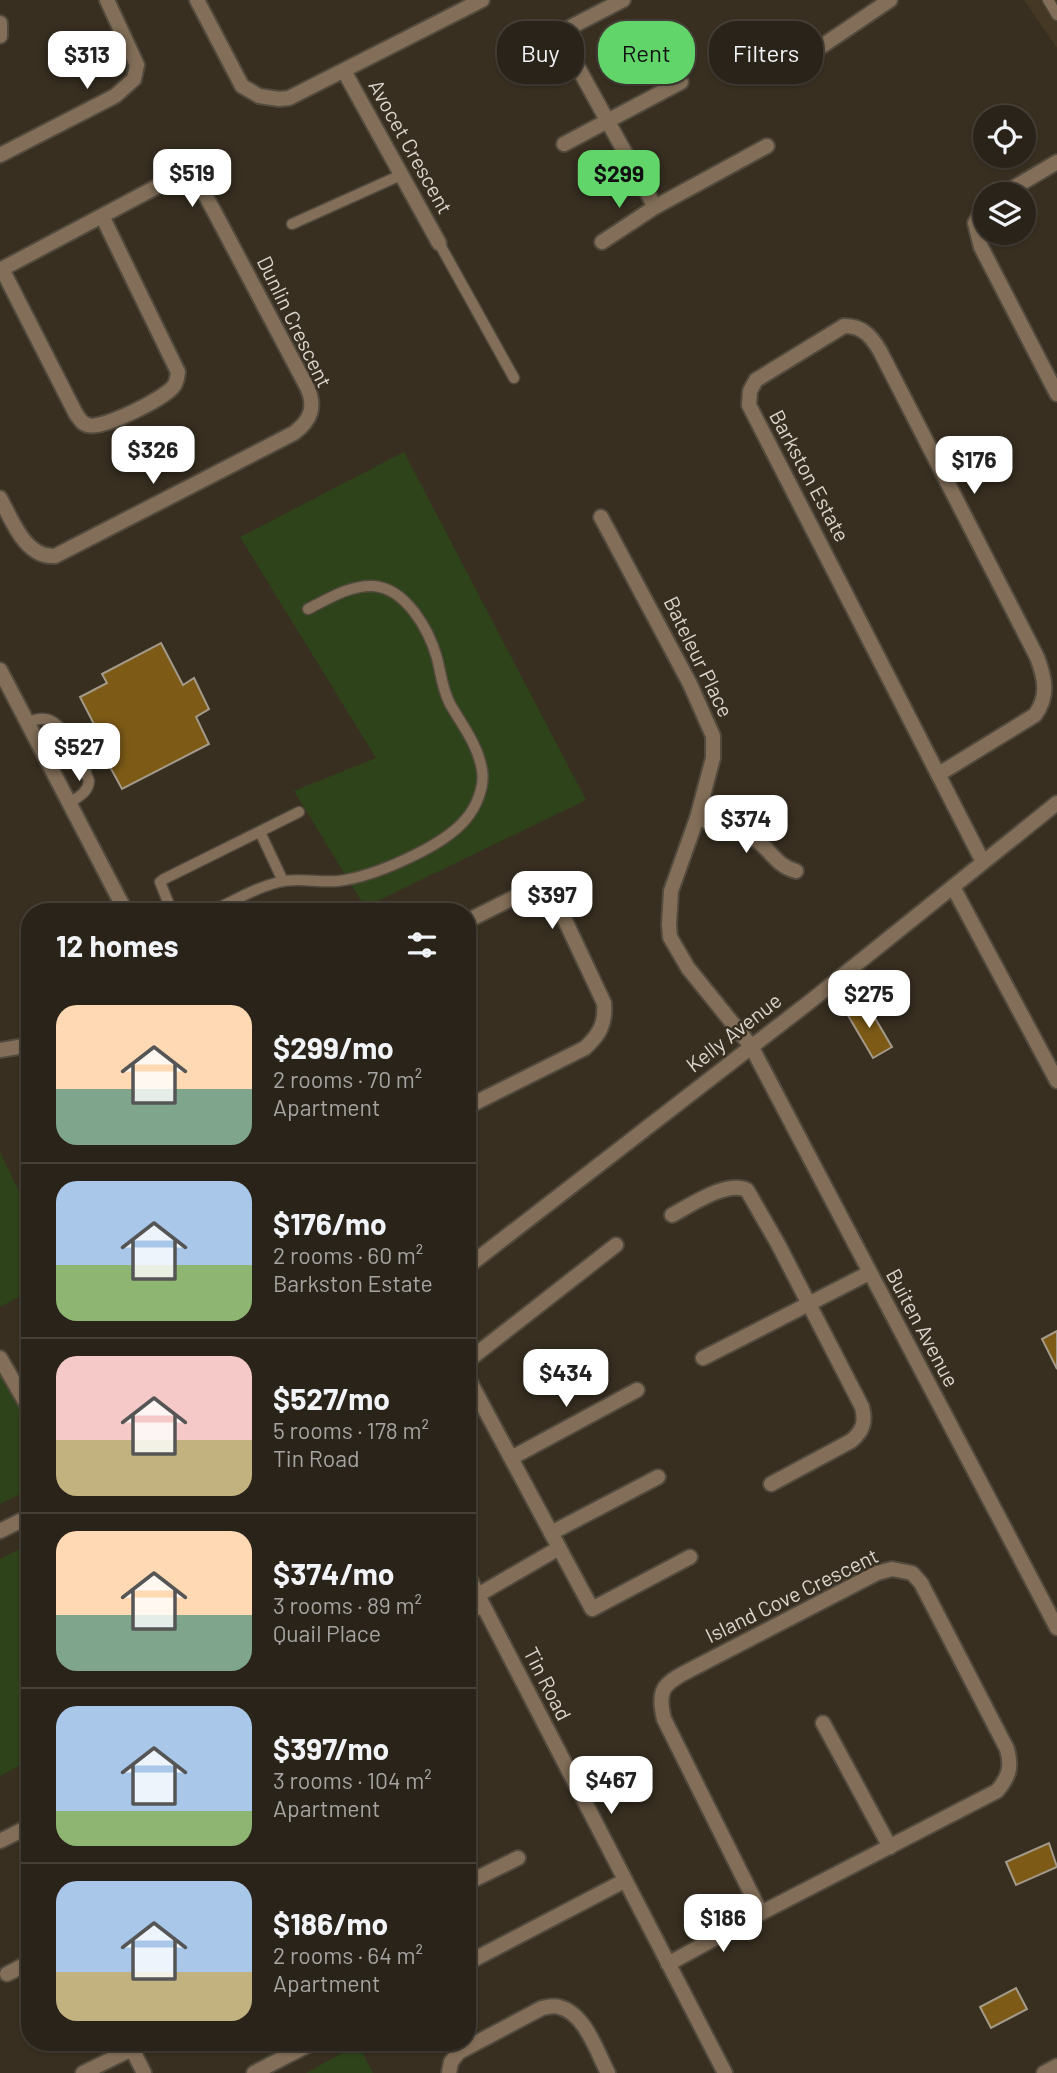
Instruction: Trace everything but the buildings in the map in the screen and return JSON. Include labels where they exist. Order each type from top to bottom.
[{"type":"street","points":[[0,155],[115,96],[134,79],[137,65],[107,0]]},
{"type":"street","points":[[197,0],[242,86],[269,99],[289,98],[482,0]]},
{"type":"street","points":[[582,21],[623,0]]},
{"type":"street","points":[[823,46],[890,0]]},
{"type":"street","points":[[0,23],[0,36]]},
{"type":"street","name":"Avocet Crescent","points":[[344,71],[439,243]]},
{"type":"street","points":[[584,78],[655,207]]},
{"type":"street","points":[[564,144],[677,84]]},
{"type":"street","points":[[602,242],[655,207],[767,146]]},
{"type":"street","points":[[1023,182],[1057,162]]},
{"type":"street","name":"Dunlin Crescent","points":[[0,498],[30,548],[47,556],[55,556],[284,438],[303,426],[309,418],[312,398],[215,213],[197,186],[185,179],[160,186],[1,270]]},
{"type":"street","points":[[1,270],[76,414],[84,423],[94,426],[105,424],[148,403],[172,389],[178,372],[103,218]]},
{"type":"street","points":[[980,245],[1057,394]]},
{"type":"street","name":"Barkston Estate","points":[[939,774],[1035,715],[1041,707],[1045,677],[880,351],[867,333],[859,328],[844,326],[756,380],[750,391],[749,405],[983,862]]},
{"type":"street","name":"Bateleur Place","points":[[601,517],[690,684],[713,736],[713,758],[697,818],[671,891],[668,916],[670,937],[694,976],[751,1046]]},
{"type":"street","points":[[0,670],[121,903]]},
{"type":"street","name":"Kelly Avenue","points":[[476,1260],[1057,803]]},
{"type":"street","points":[[697,818],[749,836],[777,863],[796,871]]},
{"type":"street","points":[[476,916],[537,886],[544,887],[555,899],[567,922],[604,1003],[605,1020],[596,1038],[585,1048],[476,1102]]},
{"type":"street","points":[[953,887],[1057,1081]]},
{"type":"street","points":[[0,1050],[21,1046]]},
{"type":"street","name":"Buiten Avenue","points":[[751,1046],[1057,1628]]},
{"type":"street","points":[[672,1215],[726,1188],[743,1188],[750,1195],[862,1407],[865,1420],[859,1434],[851,1441],[771,1484]]},
{"type":"street","points":[[476,1354],[615,1245]]},
{"type":"street","points":[[703,1359],[869,1273]]},
{"type":"street","points":[[0,1358],[21,1394]]},
{"type":"street","points":[[511,1458],[637,1390]]},
{"type":"street","points":[[476,1393],[592,1609],[690,1557]]},
{"type":"street","points":[[551,1533],[658,1477]]},
{"type":"street","points":[[0,1531],[21,1520]]},
{"type":"street","points":[[481,1601],[559,1548]]},
{"type":"street","name":"Island Cove Crescent","points":[[668,1964],[997,1791],[1009,1772],[1011,1763],[1007,1749],[921,1583],[912,1573],[892,1569],[877,1573],[668,1681],[662,1691],[660,1702],[664,1719],[761,1913]]},
{"type":"street","name":"Tin Road","points":[[476,1591],[725,2073]]},
{"type":"street","points":[[823,1723],[890,1847]]},
{"type":"street","points":[[0,1841],[21,1830]]},
{"type":"street","points":[[476,1879],[518,1858]]},
{"type":"street","points":[[476,1958],[624,1881]]},
{"type":"street","points":[[8,1974],[21,1967]]},
{"type":"street","points":[[476,2043],[542,2008],[557,2006],[575,2015],[587,2031],[608,2073]]},
{"type":"street","points":[[83,2073],[125,2051]]},
{"type":"street","points":[[138,2051],[144,2073]]},
{"type":"street","points":[[254,2073],[297,2051]]},
{"type":"street","points":[[449,2073],[451,2062],[461,2051]]},
{"type":"street","points":[[1044,2073],[1057,2066]]},
{"type":"lane","points":[[1048,0],[1057,15]]},
{"type":"lane","points":[[292,224],[401,175]]},
{"type":"lane","points":[[439,243],[514,378]]},
{"type":"lane","points":[[229,903],[261,887],[283,881],[337,881],[368,875],[422,850],[465,820],[479,799],[483,773],[476,748],[450,703],[440,680],[437,657],[426,632],[409,605],[392,593],[373,586],[346,590],[308,609]]},
{"type":"lane","points":[[27,722],[44,719],[52,721],[67,735],[89,782],[85,792],[69,803]]},
{"type":"lane","points":[[168,903],[160,887],[164,878],[299,812]]},
{"type":"lane","points":[[260,832],[283,881]]},
{"type":"lane","points":[[476,1606],[481,1601]]},
{"type":"shaded area","points":[[1024,0],[1057,0],[1057,48]]},
{"type":"green space","points":[[404,452],[586,800],[373,903],[363,903],[294,791],[376,758],[240,537]]},
{"type":"green space","points":[[0,1152],[21,1196],[21,1296],[0,1307]]},
{"type":"green space","points":[[0,1348],[21,1385],[21,1494],[0,1504]]},
{"type":"green space","points":[[21,1548],[21,1765],[0,1776],[0,1559]]},
{"type":"green space","points":[[345,2051],[362,2051],[373,2073],[306,2073]]}]
